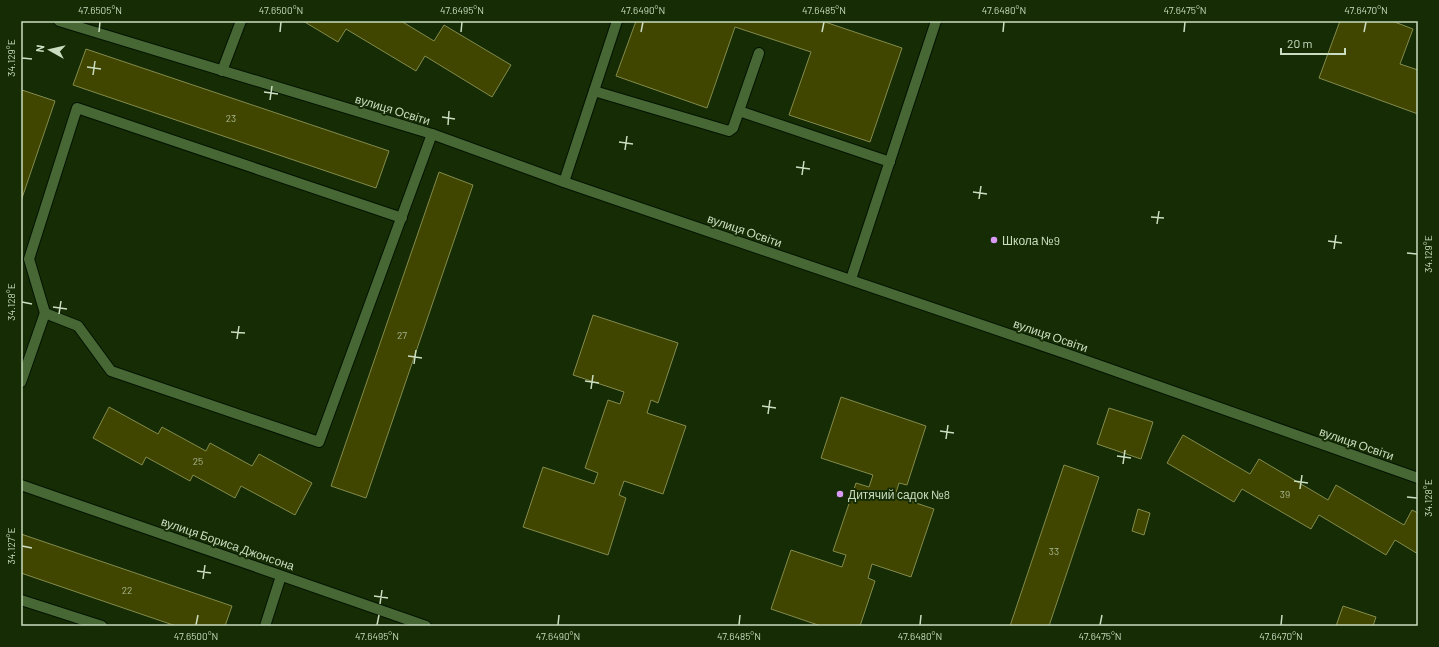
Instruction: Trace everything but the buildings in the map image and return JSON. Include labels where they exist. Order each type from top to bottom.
[{"type":"street","name":"вулиця Освіти","points":[[59,21],[432,134],[564,182],[851,279],[1418,478]]},
{"type":"street","points":[[222,71],[241,21]]},
{"type":"street","points":[[564,182],[617,21]]},
{"type":"street","points":[[851,279],[936,21]]},
{"type":"street","points":[[594,91],[729,131],[733,128],[759,53]]},
{"type":"street","points":[[21,382],[45,313],[29,259],[78,108],[402,218]]},
{"type":"street","points":[[739,111],[890,162]]},
{"type":"street","points":[[45,313],[78,326],[111,371],[319,442],[432,134]]},
{"type":"street","name":"вулиця Бориса Джонсона","points":[[21,486],[282,576],[411,624],[426,626]]},
{"type":"street","points":[[265,626],[282,576]]},
{"type":"street","points":[[21,600],[102,626]]},
{"type":"place","name":"Школа №9","points":[[994,240]]},
{"type":"place","name":"Дитячий садок №8","points":[[840,494]]}]
